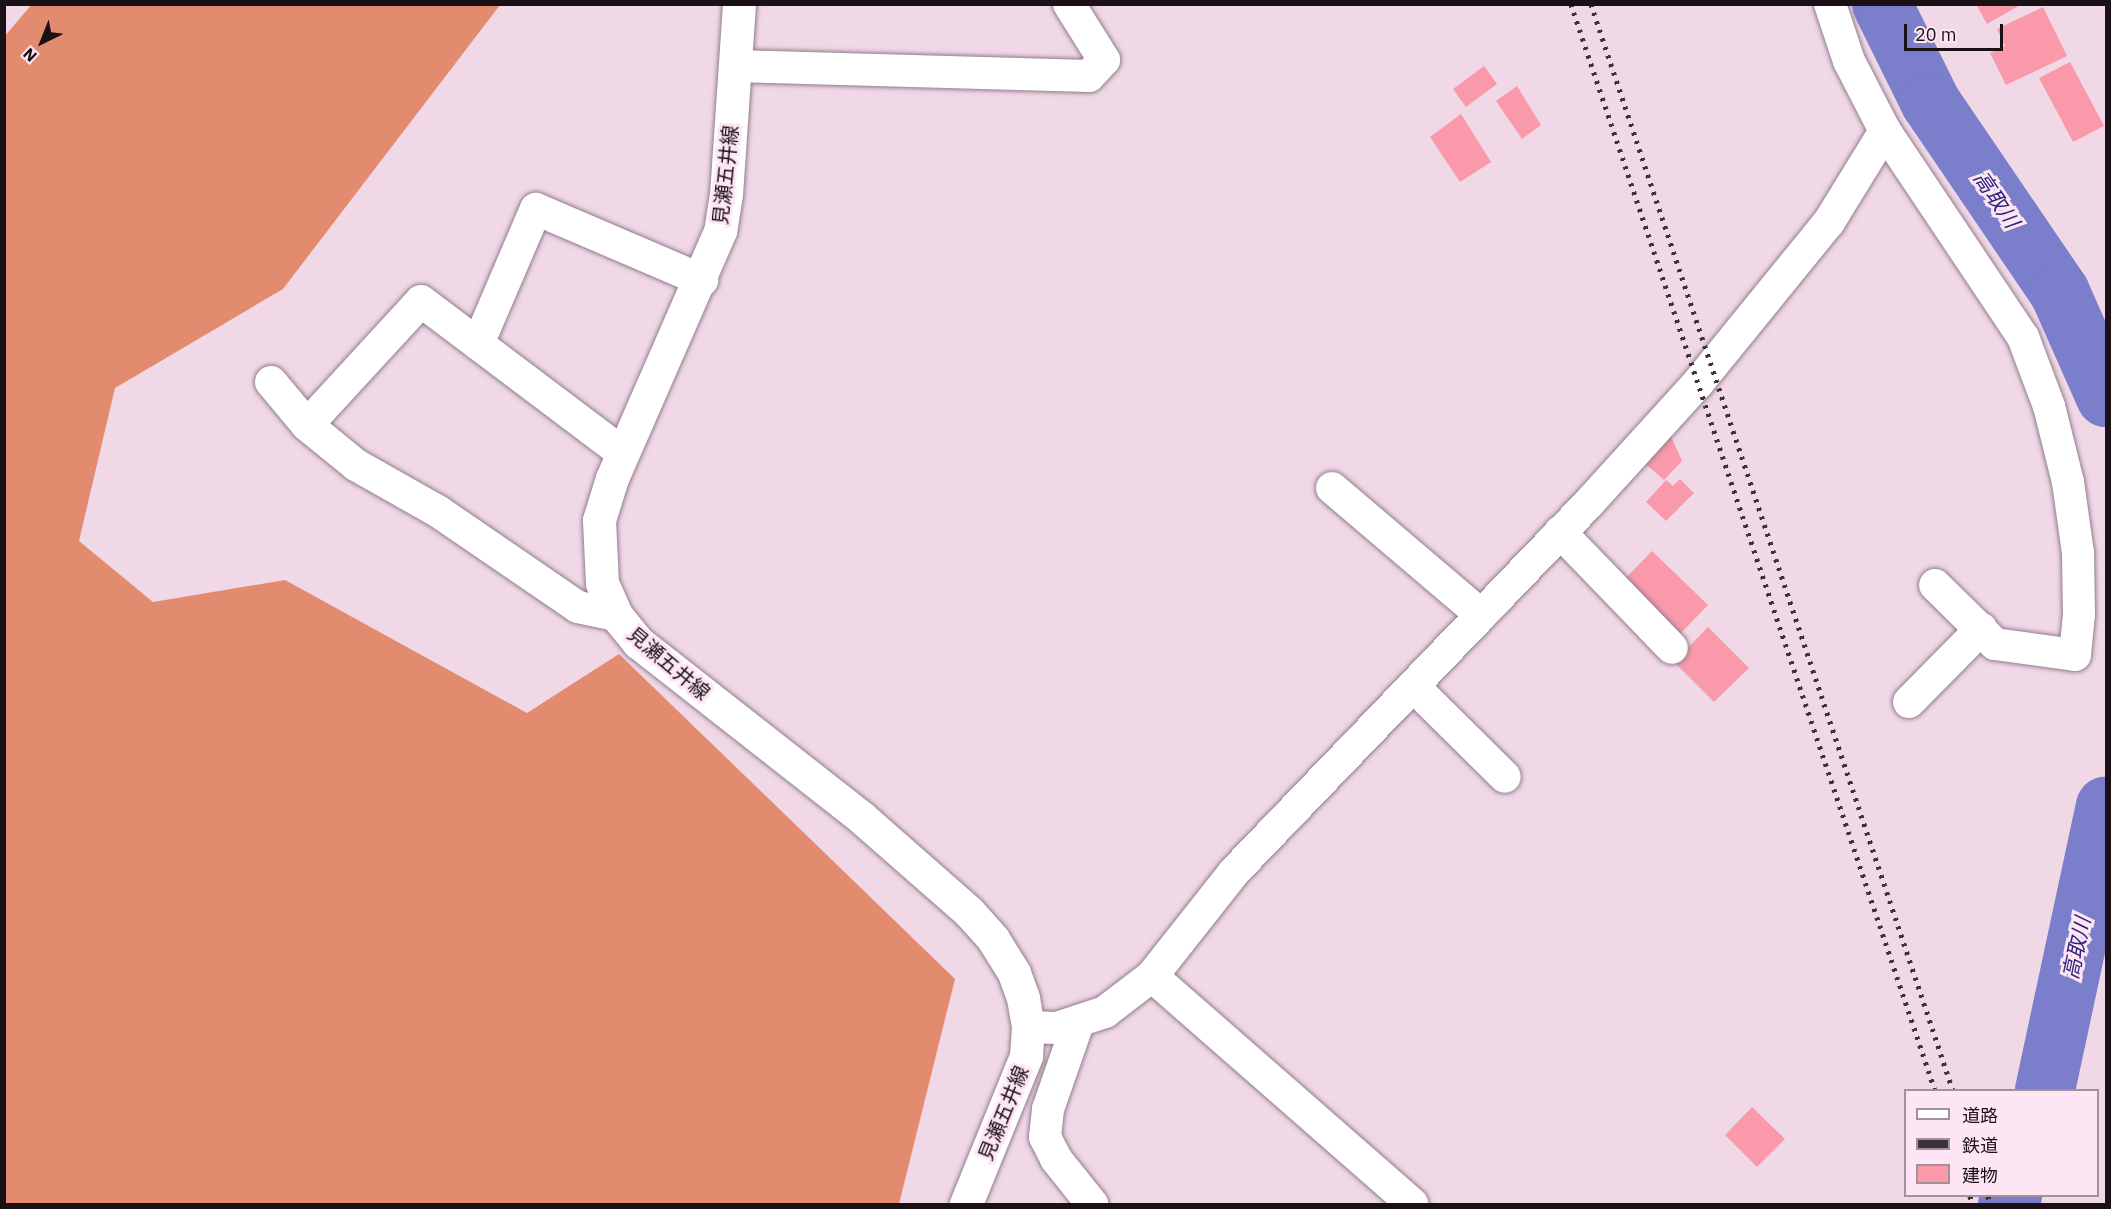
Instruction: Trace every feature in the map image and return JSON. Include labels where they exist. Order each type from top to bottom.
[{"type":"main road","name":"見瀬五井線","points":[[739,4],[726,194],[720,231],[702,280],[623,453],[599,520],[602,584],[616,615],[639,643],[825,787],[969,912],[993,939],[1014,973],[1023,998],[1028,1028],[1026,1056],[966,1204]]},
{"type":"street","points":[[735,66],[1089,76],[1104,60],[1069,4]]},
{"type":"street","points":[[1830,4],[1849,61],[1885,131],[2023,337],[2049,406],[2068,482],[2078,553],[2079,614],[2075,655],[1995,644],[1935,585]]},
{"type":"street","points":[[1028,1028],[1058,1028],[1105,1012],[1152,976],[1234,872],[1560,532],[1698,382],[1829,222],[1885,131]]},
{"type":"street","points":[[478,344],[536,209],[702,280]]},
{"type":"street","points":[[307,425],[421,301],[623,453]]},
{"type":"street","points":[[271,382],[307,425],[356,465],[439,512],[578,607],[616,615]]},
{"type":"street","points":[[1332,488],[1481,615]]},
{"type":"street","points":[[1560,532],[1672,648]]},
{"type":"street","points":[[1909,702],[1981,629]]},
{"type":"street","points":[[1413,686],[1505,777]]},
{"type":"street","points":[[1152,976],[1412,1204]]},
{"type":"street","points":[[1078,1023],[1048,1109],[1046,1137],[1056,1160],[1092,1204]]},
{"type":"shaded area","points":[[32,4],[500,5],[283,289],[115,388],[79,541],[153,602],[285,580],[527,713],[619,654],[955,979],[899,1204],[5,1204],[4,37]]},
{"type":"building","points":[[1976,4],[2022,4],[1987,24]]},
{"type":"building","points":[[2043,7],[2067,56],[2006,85],[1990,53],[2005,46],[1997,29]]},
{"type":"building","points":[[2070,62],[2104,126],[2073,142],[2039,78]]},
{"type":"building","points":[[1484,66],[1497,84],[1466,107],[1453,89]]},
{"type":"building","points":[[1517,86],[1541,125],[1522,139],[1496,101]]},
{"type":"building","points":[[1461,114],[1491,162],[1460,182],[1430,137]]},
{"type":"building","points":[[1669,432],[1682,461],[1664,480],[1641,460]]},
{"type":"building","points":[[1680,479],[1694,493],[1666,521],[1646,502],[1666,480],[1673,486]]},
{"type":"building","points":[[1652,551],[1708,605],[1677,637],[1621,583]]},
{"type":"building","points":[[1708,627],[1749,668],[1714,702],[1674,662]]},
{"type":"building","points":[[1752,1107],[1785,1139],[1757,1167],[1725,1135]]},
{"type":"waterway","name":"高取川","points":[[1882,4],[1931,103],[2060,293],[2106,397]]},
{"type":"waterway","name":"高取川","points":[[2045,1089],[2106,806]]},
{"type":"waterway","name":"高取川","points":[[2008,1204],[2012,1197]]},
{"type":"railway","points":[[1571,4],[1935,1089]]},
{"type":"railway","points":[[1591,4],[1953,1089]]},
{"type":"railway","points":[[1970,1197],[1973,1204]]},
{"type":"railway","points":[[1988,1197],[1991,1204]]}]
